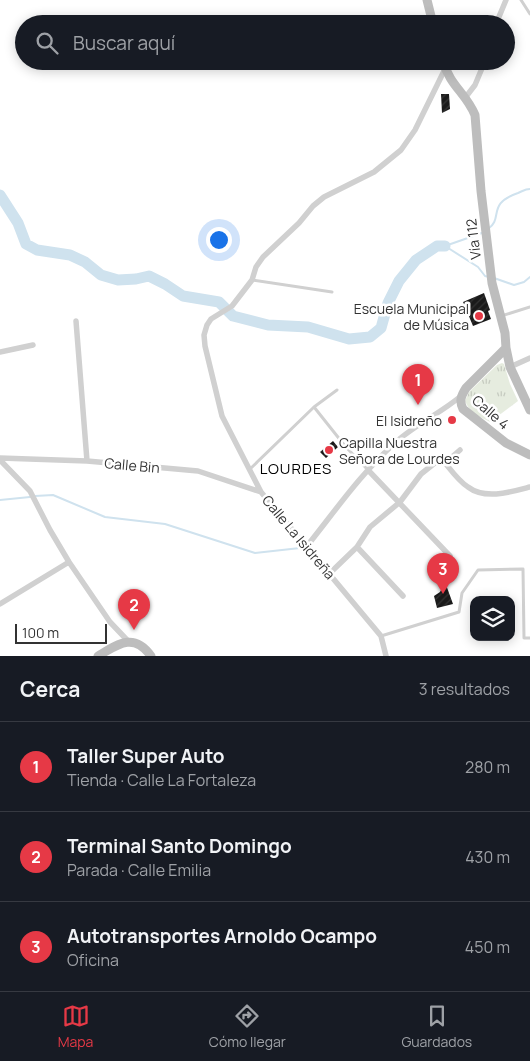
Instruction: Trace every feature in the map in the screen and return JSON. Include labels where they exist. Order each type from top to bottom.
[{"type":"main road","points":[[427,0],[431,15]]},
{"type":"main road","name":"Vía 112","points":[[446,70],[449,78],[472,107],[476,123],[490,273],[506,338],[510,367],[530,410]]},
{"type":"main road","points":[[462,403],[466,388],[506,348]]},
{"type":"main road","points":[[493,361],[503,359],[510,367]]},
{"type":"main road","name":"Calle 4","points":[[462,403],[506,443],[530,455]]},
{"type":"main road","points":[[98,656],[119,644],[128,642],[137,643],[146,649],[151,656]]},
{"type":"street","points":[[500,15],[506,0]]},
{"type":"street","name":"Calle La Isidreña","points":[[386,656],[382,636],[261,492],[222,416],[204,335],[206,325],[211,319],[232,306],[252,280],[256,267],[263,257],[299,223],[318,201],[374,172],[401,150],[414,130],[442,70]]},
{"type":"street","points":[[465,98],[475,85],[481,70]]},
{"type":"street","points":[[76,321],[86,461]]},
{"type":"street","points":[[0,352],[33,345]]},
{"type":"street","points":[[510,367],[530,358]]},
{"type":"street","points":[[306,546],[368,470],[397,440],[446,409],[462,403]]},
{"type":"street","points":[[446,409],[456,408],[462,403]]},
{"type":"street","points":[[445,463],[460,450]]},
{"type":"street","points":[[330,573],[357,547],[370,527],[400,502],[420,474],[428,466],[441,458],[466,487],[473,491],[493,494],[530,487]]},
{"type":"street","points":[[0,460],[30,491],[69,562],[110,622],[128,642]]},
{"type":"street","name":"Calle Bin","points":[[0,460],[86,461],[198,471],[261,492]]},
{"type":"street","points":[[368,470],[450,556]]},
{"type":"street","points":[[357,547],[403,596]]},
{"type":"street","points":[[0,604],[69,562]]},
{"type":"lane","points":[[521,0],[530,14]]},
{"type":"lane","points":[[252,280],[332,292]]},
{"type":"lane","points":[[500,316],[530,307]]},
{"type":"lane","points":[[249,470],[314,407],[337,390]]},
{"type":"lane","points":[[314,407],[345,446],[368,470]]},
{"type":"lane","points":[[382,636],[458,612],[462,593],[478,570],[523,569],[524,638],[530,638]]},
{"type":"green space","points":[[502,363],[518,401],[490,422],[472,411],[465,401],[469,392],[497,365]]},
{"type":"building","points":[[441,94],[449,94],[450,109],[442,113]]},
{"type":"building","points":[[484,293],[491,319],[473,326],[463,302]]},
{"type":"building","name":"Capilla Nuestra Señora de Lourdes","points":[[333,441],[338,447],[326,458],[320,452]]},
{"type":"building","points":[[445,582],[453,604],[437,608],[434,596],[440,592]]},
{"type":"waterway","points":[[488,229],[493,225],[502,202],[508,197],[530,189]]},
{"type":"waterway","points":[[0,195],[18,223],[26,244],[37,250],[70,255],[85,262],[101,275],[118,280],[149,276],[183,296],[219,302],[233,316],[268,325],[308,327],[349,339],[370,337],[381,328],[388,303],[399,281],[416,260],[437,246],[445,246]]},
{"type":"waterway","points":[[445,246],[482,233]]},
{"type":"waterway","points":[[445,246],[478,267],[485,276],[489,277]]},
{"type":"waterway","points":[[494,278],[514,285],[524,282],[530,277]]},
{"type":"waterway","points":[[35,496],[53,495],[105,517],[165,524],[255,553],[300,548]]},
{"type":"waterway","points":[[0,500],[30,497]]},
{"type":"place","name":"Escuela Municipal de Música","points":[[479,316]]},
{"type":"place","name":"Taller Super Auto","points":[[418,405]]},
{"type":"place","name":"El Isidreño","points":[[452,420]]},
{"type":"place","name":"Capilla Nuestra Señora de Lourdes","points":[[329,450]]},
{"type":"place","name":"Autotransportes Arnoldo Ocampo","points":[[443,594]]},
{"type":"place","name":"Terminal Santo Domingo","points":[[134,630]]},
{"type":"district","name":"LOURDES","points":[[296,468]]}]
